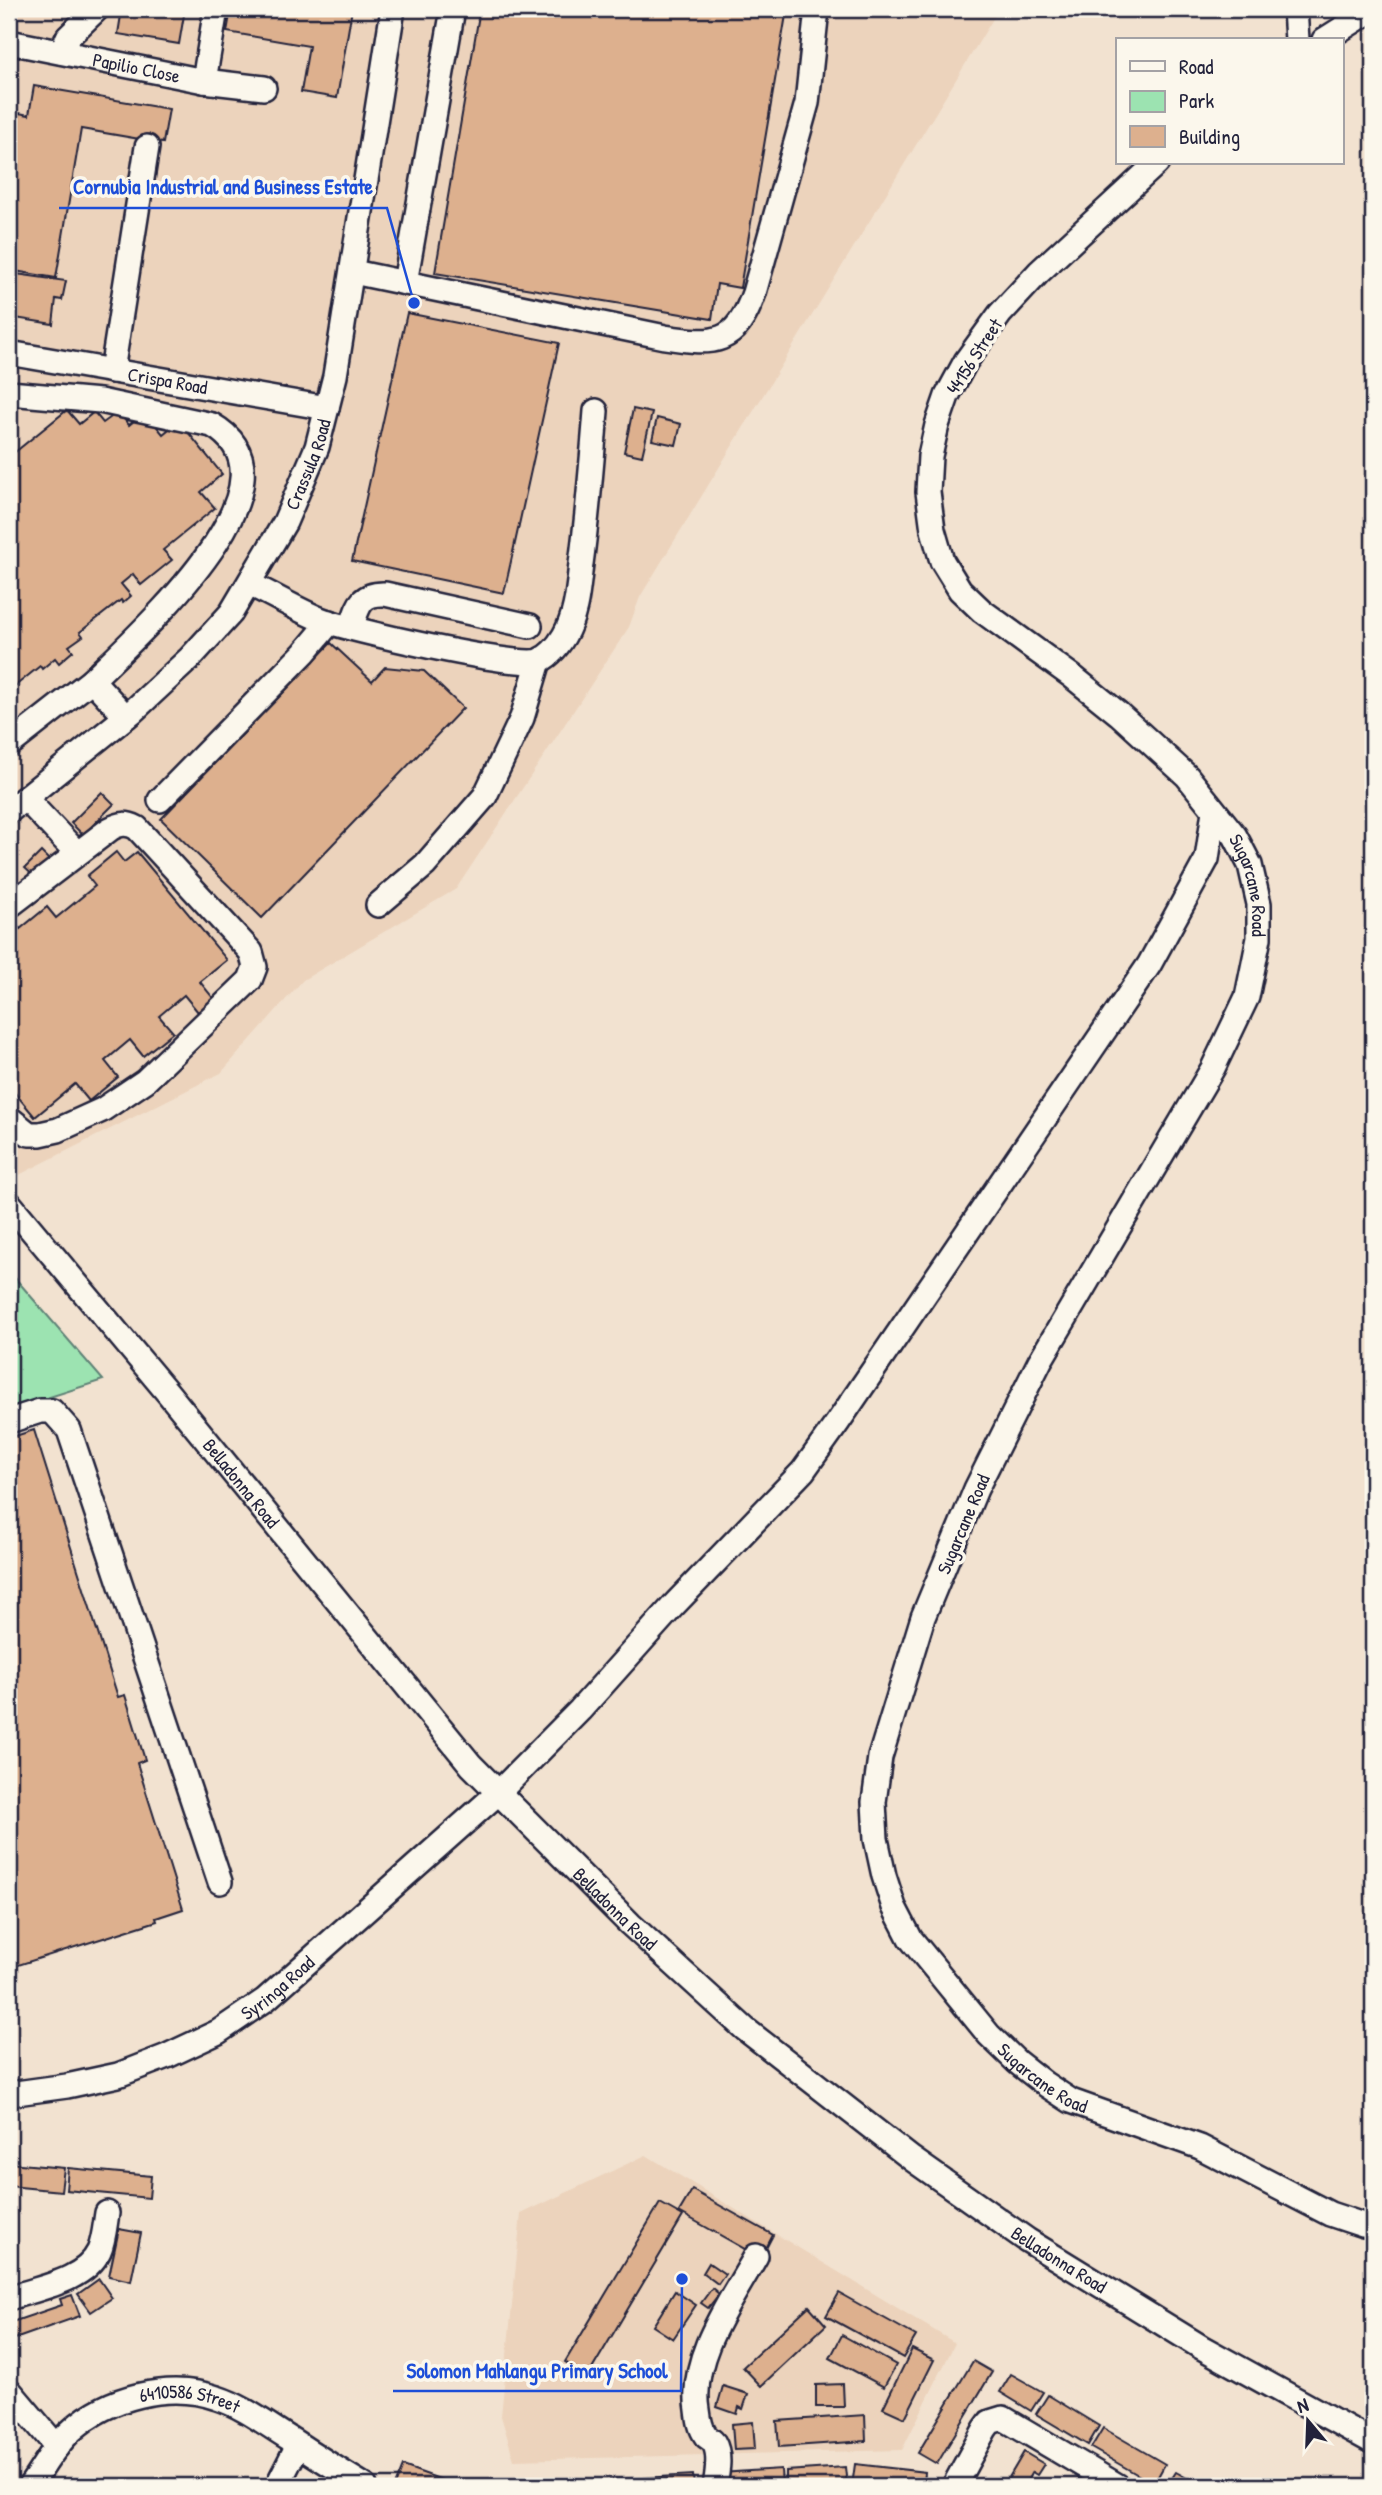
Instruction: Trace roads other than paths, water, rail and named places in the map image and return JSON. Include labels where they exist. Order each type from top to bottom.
[{"type":"street","points":[[61,52],[68,37],[97,9]]},
{"type":"street","points":[[204,81],[216,9]]},
{"type":"street","name":"Crassula Road","points":[[17,804],[126,717],[190,658],[231,613],[285,522],[317,447],[335,376],[393,9]]},
{"type":"street","points":[[405,283],[453,9]]},
{"type":"street","points":[[353,272],[665,337],[696,342],[724,337],[747,315],[754,293],[807,103],[817,9]]},
{"type":"street","points":[[1295,9],[1297,38]]},
{"type":"street","points":[[1327,38],[1373,9]]},
{"type":"street","name":"Papilio Close","points":[[9,42],[204,81],[264,88]]},
{"type":"street","points":[[112,371],[147,147]]},
{"type":"street","name":"44156 Street","points":[[1073,677],[982,611],[960,590],[942,561],[933,530],[928,492],[930,456],[947,396],[966,361],[1000,314],[1059,252],[1156,164]]},
{"type":"street","name":"Crispa Road","points":[[9,353],[327,408]]},
{"type":"street","points":[[9,393],[100,401],[212,425],[225,432],[240,452],[243,479],[222,536],[174,597],[92,680],[9,745]]},
{"type":"street","points":[[249,584],[340,625],[500,660],[527,663],[539,661],[549,656],[564,637],[575,606],[588,513],[596,411]]},
{"type":"street","points":[[160,800],[304,653],[340,625],[364,599],[374,593],[530,626]]},
{"type":"street","points":[[378,905],[425,865],[485,796],[522,718],[539,661]]},
{"type":"street","name":"Sugarcane Road","points":[[1073,677],[1119,714],[1187,776],[1236,836],[1250,865],[1259,904],[1259,938],[1247,998],[1213,1068],[1041,1361],[976,1489],[923,1617],[880,1757],[874,1802],[876,1839],[887,1886],[910,1938],[989,2035],[1045,2084],[1071,2101],[1200,2147],[1330,2214],[1363,2225],[1373,2225]]},
{"type":"street","points":[[92,680],[126,717]]},
{"type":"street","points":[[17,804],[77,853]]},
{"type":"street","name":"Syringa Road","points":[[9,2094],[118,2075],[218,2032],[265,2000],[498,1793],[580,1710],[647,1633],[803,1471],[1149,965],[1207,859],[1214,811]]},
{"type":"street","points":[[9,906],[77,853],[118,825],[128,824],[137,828],[251,952],[254,959],[250,980],[184,1046],[145,1081],[102,1110],[58,1130],[40,1134],[29,1134],[9,1118]]},
{"type":"street","name":"Belladonna Road","points":[[9,1203],[159,1382],[471,1765],[630,1924],[746,2029],[912,2159],[1027,2240],[1178,2333],[1373,2442]]},
{"type":"street","points":[[9,1421],[40,1411],[52,1411],[69,1430],[220,1882]]},
{"type":"street","points":[[9,2298],[78,2273],[90,2264],[100,2250],[107,2213]]},
{"type":"street","points":[[715,2486],[718,2468],[716,2451],[701,2427],[696,2400],[698,2371],[709,2341],[756,2256]]},
{"type":"street","points":[[9,2390],[57,2447]]},
{"type":"street","name":"6410586 Street","points":[[30,2486],[72,2430],[99,2410],[127,2397],[153,2392],[214,2396],[241,2407],[365,2486]]},
{"type":"street","points":[[954,2486],[985,2428],[990,2422],[1003,2418],[1118,2486]]},
{"type":"street","points":[[277,2486],[298,2445]]},
{"type":"place","name":"Cornubia Industrial and Business Estate","points":[[414,303]]},
{"type":"place","name":"Solomon Mahlangu Primary School","points":[[682,2279]]}]
